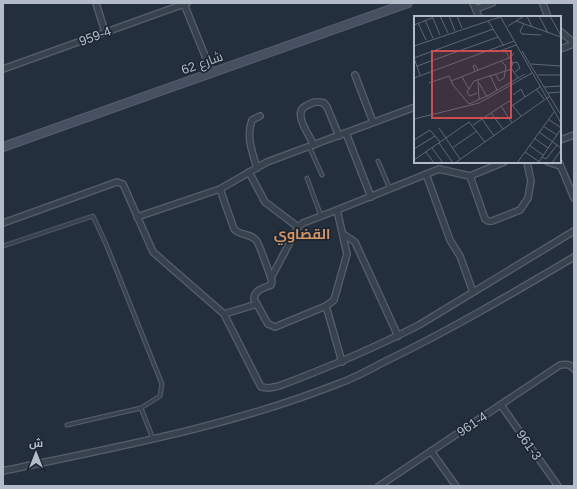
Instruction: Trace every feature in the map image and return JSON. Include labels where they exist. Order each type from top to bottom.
[{"type":"street","points":[[96,3],[105,32]]},
{"type":"street","name":"شارع 62","points":[[3,147],[408,3]]},
{"type":"street","points":[[473,3],[479,16]]},
{"type":"street","points":[[476,9],[492,3]]},
{"type":"street","points":[[185,4],[212,73]]},
{"type":"street","name":"959-4","points":[[3,69],[185,4]]},
{"type":"street","points":[[543,4],[548,16]]},
{"type":"street","points":[[561,32],[574,44],[561,49]]},
{"type":"street","points":[[355,75],[374,122]]},
{"type":"street","points":[[312,146],[300,117],[300,112],[302,107],[316,101],[324,103],[327,107],[339,136]]},
{"type":"street","points":[[137,217],[220,189],[267,162],[414,107]]},
{"type":"street","points":[[257,168],[251,149],[249,134],[252,120],[260,116]]},
{"type":"street","points":[[346,133],[371,197]]},
{"type":"street","points":[[561,140],[574,134]]},
{"type":"street","points":[[437,163],[439,169]]},
{"type":"street","points":[[271,278],[298,227],[303,223],[439,169],[470,176],[502,163]]},
{"type":"street","points":[[470,176],[485,218],[488,221],[492,221],[520,210],[528,198],[531,181],[527,163]]},
{"type":"street","points":[[560,164],[574,198]]},
{"type":"street","points":[[249,172],[265,202],[298,227]]},
{"type":"street","points":[[426,174],[450,240],[460,256],[474,292]]},
{"type":"street","points":[[3,223],[117,182],[123,184],[153,252],[224,314],[261,387],[269,388],[279,386],[342,362],[398,336],[419,325],[574,231]]},
{"type":"street","points":[[220,189],[234,229],[237,233],[250,235],[256,240],[272,281],[271,285],[256,292],[254,299],[268,324],[275,327],[326,306],[334,300],[347,254],[338,210]]},
{"type":"street","points":[[343,234],[355,242],[398,336]]},
{"type":"street","points":[[3,471],[153,439],[288,403],[342,382],[455,326],[574,257]]},
{"type":"street","points":[[224,314],[257,304]]},
{"type":"street","points":[[326,306],[342,362]]},
{"type":"street","name":"961-4","points":[[379,486],[560,365],[566,364],[572,366],[574,369]]},
{"type":"street","name":"961-3","points":[[501,405],[558,486]]},
{"type":"street","points":[[431,451],[456,486]]},
{"type":"lane","points":[[312,146],[322,175]]},
{"type":"lane","points":[[378,161],[390,189]]},
{"type":"lane","points":[[307,178],[321,216]]},
{"type":"lane","points":[[3,246],[93,216],[106,244],[162,384],[160,396],[141,408],[67,425]]},
{"type":"lane","points":[[141,408],[153,439]]},
{"type":"district","name":"القضاوي","points":[[302,234]]}]
